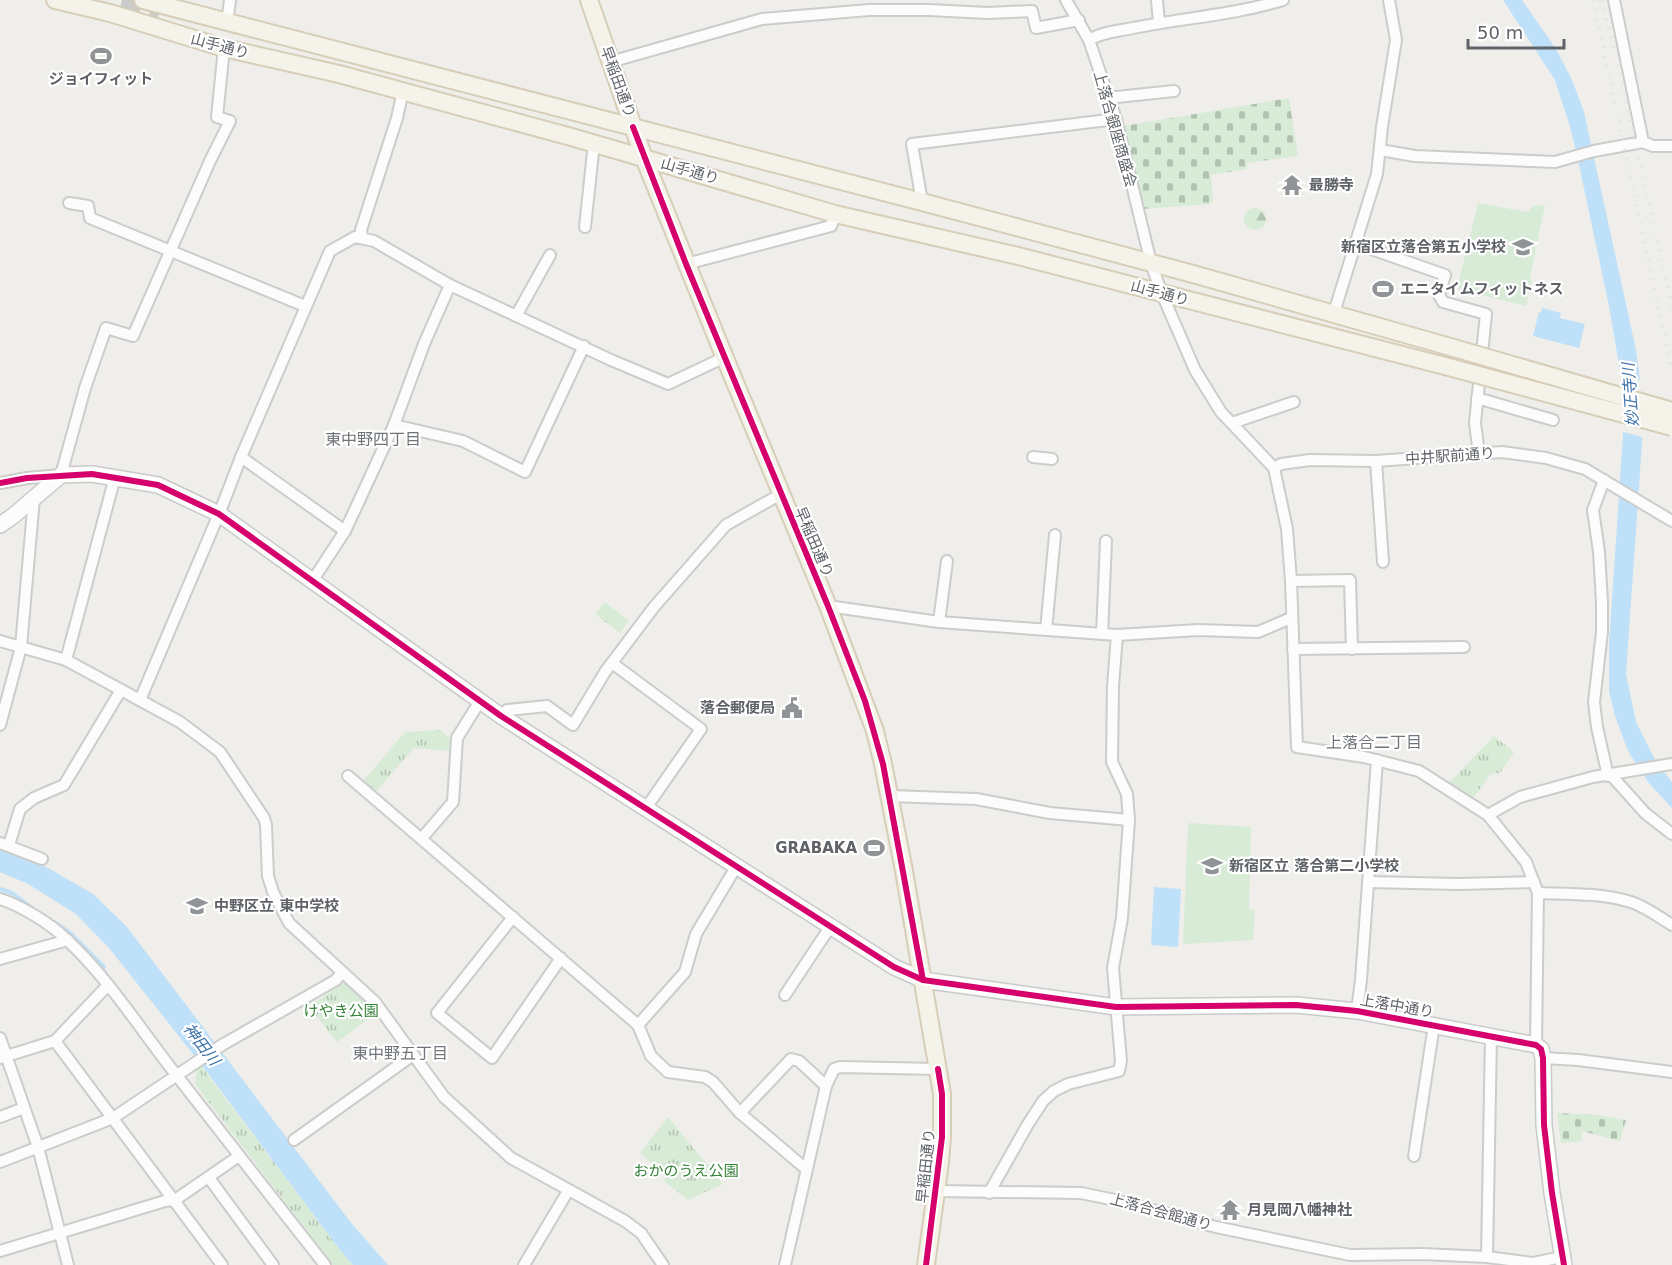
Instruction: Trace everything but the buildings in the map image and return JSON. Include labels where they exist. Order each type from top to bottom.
[{"type":"main road","name":"山手通り","points":[[56,0],[110,13],[224,48],[403,91],[594,143],[835,214],[1018,256],[1672,427]]},
{"type":"main road","name":"山手通り","points":[[142,0],[1151,263],[1672,411]]},
{"type":"main road","name":"早稲田通り","points":[[589,0],[644,158],[780,494],[828,606],[872,721],[890,796],[938,1069],[942,1137],[926,1265]]},
{"type":"main road","points":[[1326,335],[1333,315]]},
{"type":"street","points":[[227,23],[230,0]]},
{"type":"street","name":"上落合銀座商盛会","points":[[1066,0],[1089,40],[1116,119],[1151,263],[1162,294],[1196,370],[1221,412],[1274,468]]},
{"type":"street","points":[[1157,0],[1159,23]]},
{"type":"street","points":[[1089,40],[1159,23],[1236,12],[1283,0]]},
{"type":"street","points":[[1333,315],[1377,174],[1396,40],[1389,0]]},
{"type":"street","points":[[1614,0],[1643,142]]},
{"type":"street","points":[[610,62],[762,19],[792,16],[869,10],[929,10],[987,14],[1032,11],[1036,28],[1079,20]]},
{"type":"street","points":[[0,525],[61,476],[85,388],[106,328],[133,336],[230,121],[217,117],[224,48]]},
{"type":"street","points":[[362,237],[361,230],[397,118],[403,91]]},
{"type":"street","points":[[1107,98],[1174,91]]},
{"type":"street","points":[[922,202],[912,144],[1116,119]]},
{"type":"street","points":[[1380,150],[1421,156],[1555,162],[1594,151],[1643,142],[1653,146],[1672,146]]},
{"type":"street","points":[[585,227],[594,143]]},
{"type":"street","points":[[69,203],[88,206],[90,218],[305,306]]},
{"type":"street","points":[[686,264],[831,226],[835,214]]},
{"type":"street","points":[[140,700],[330,251],[355,237],[374,241],[450,285],[668,384],[724,357]]},
{"type":"street","points":[[1354,243],[1444,275],[1439,295],[1443,302],[1486,314],[1475,423],[1479,454]]},
{"type":"street","points":[[516,316],[550,255]]},
{"type":"street","points":[[313,580],[345,531],[394,425],[424,344],[450,285]]},
{"type":"street","points":[[394,425],[463,441],[525,472],[584,346]]},
{"type":"street","points":[[1477,398],[1553,420]]},
{"type":"street","points":[[1232,423],[1294,402]]},
{"type":"street","name":"中井駅前通り","points":[[1274,468],[1281,464],[1310,460],[1376,461],[1502,452],[1546,458],[1585,469],[1672,521]]},
{"type":"street","points":[[241,457],[345,531]]},
{"type":"street","points":[[1033,458],[1052,459]]},
{"type":"street","points":[[1376,461],[1383,562]]},
{"type":"street","points":[[1274,468],[1287,529],[1297,747],[1377,760],[1419,771],[1488,815],[1526,862],[1534,882],[1538,893],[1540,1051],[1544,1125],[1563,1261]]},
{"type":"street","name":"上落中通り","points":[[61,476],[92,474],[158,485],[219,514],[501,716],[830,927],[894,967],[923,980],[1116,1007],[1296,1005],[1357,1011],[1491,1035],[1540,1051]]},
{"type":"street","points":[[0,483],[18,479],[61,476]]},
{"type":"street","points":[[66,660],[115,477]]},
{"type":"street","points":[[1604,480],[1593,510],[1599,552],[1602,602],[1602,632],[1594,702],[1597,726],[1610,775],[1645,813],[1672,834]]},
{"type":"street","points":[[501,716],[507,710],[547,706],[573,725],[612,663],[654,607],[726,525],[780,494]]},
{"type":"street","points":[[0,725],[21,647],[34,498]]},
{"type":"street","points":[[1046,630],[1054,535]]},
{"type":"street","points":[[1102,634],[1106,541]]},
{"type":"street","points":[[939,622],[947,561]]},
{"type":"street","points":[[1291,581],[1350,580],[1352,649]]},
{"type":"street","points":[[828,606],[939,622],[1118,635],[1198,630],[1257,632],[1292,618]]},
{"type":"street","points":[[989,1193],[1043,1101],[1054,1091],[1068,1084],[1119,1071],[1121,1061],[1113,968],[1122,918],[1129,820],[1127,794],[1112,762],[1113,686],[1118,635]]},
{"type":"street","points":[[0,641],[66,660],[180,722],[220,752],[264,818],[268,876],[273,892],[289,923],[375,1002],[444,1097],[511,1158],[625,1221],[641,1233],[663,1265]]},
{"type":"street","points":[[1293,649],[1464,646]]},
{"type":"street","points":[[612,663],[701,729],[646,808]]},
{"type":"street","points":[[42,859],[5,844],[20,809],[34,798],[64,785],[121,690]]},
{"type":"street","points":[[422,838],[453,802],[457,738],[480,702]]},
{"type":"street","points":[[1357,1011],[1377,760]]},
{"type":"street","points":[[1488,815],[1520,797],[1593,777],[1672,764]]},
{"type":"street","points":[[348,776],[638,1025],[651,1056],[668,1072],[705,1077],[713,1082],[740,1113],[806,1169]]},
{"type":"street","points":[[890,796],[976,799],[1050,813],[1129,820]]},
{"type":"street","points":[[638,1025],[685,972],[696,934],[736,867]]},
{"type":"street","points":[[1368,882],[1458,884],[1534,882]]},
{"type":"street","points":[[1538,893],[1590,895],[1631,902],[1672,925]]},
{"type":"street","points":[[0,899],[47,924],[68,940],[108,985],[325,1265]]},
{"type":"street","points":[[513,917],[437,1013],[492,1058],[561,958]]},
{"type":"street","points":[[784,995],[830,927]]},
{"type":"street","points":[[0,959],[68,940]]},
{"type":"street","points":[[0,1162],[113,1118],[219,1048],[336,980],[342,972]]},
{"type":"street","points":[[3,1057],[55,1041],[108,985]]},
{"type":"street","points":[[1414,1156],[1434,1025]]},
{"type":"street","points":[[1487,1257],[1491,1035]]},
{"type":"street","points":[[0,1038],[3,1057],[38,1147],[68,1265]]},
{"type":"street","points":[[55,1041],[175,1200],[218,1264]]},
{"type":"street","points":[[1540,1051],[1578,1060],[1672,1072]]},
{"type":"street","points":[[294,1140],[412,1055]]},
{"type":"street","points":[[740,1113],[791,1059],[799,1061],[826,1086]]},
{"type":"street","points":[[785,1265],[826,1086],[834,1069],[840,1067],[938,1069]]},
{"type":"street","points":[[0,1117],[24,1108]]},
{"type":"street","points":[[0,1251],[165,1201],[175,1200],[239,1156]]},
{"type":"street","points":[[209,1178],[273,1265]]},
{"type":"street","points":[[524,1265],[568,1191]]},
{"type":"street","name":"上落合会館通り","points":[[936,1191],[1081,1193],[1216,1227],[1350,1255],[1423,1254],[1487,1257],[1502,1262],[1563,1261]]},
{"type":"green space","points":[[1289,98],[1298,156],[1247,163],[1247,169],[1211,175],[1213,200],[1210,204],[1143,209],[1124,126]]},
{"type":"green space","points":[[1478,203],[1528,212],[1533,206],[1545,205],[1526,306],[1457,289]]},
{"type":"green space","points":[[1255,208],[1263,211],[1266,219],[1263,227],[1255,230],[1247,227],[1244,219],[1247,211]]},
{"type":"green space","points":[[605,602],[629,621],[620,633],[595,614]]},
{"type":"green space","points":[[440,730],[450,738],[449,751],[414,748],[376,791],[363,781],[405,732]]},
{"type":"green space","points":[[1494,736],[1514,752],[1500,773],[1491,774],[1474,797],[1450,784],[1451,781]]},
{"type":"green space","points":[[1188,823],[1251,827],[1249,909],[1255,910],[1253,940],[1183,944]]},
{"type":"green space","name":"けやき公園","points":[[345,982],[376,1013],[337,1042],[309,1006]]},
{"type":"green space","points":[[201,1066],[353,1265],[333,1265],[195,1084],[197,1070]]},
{"type":"green space","points":[[1557,1113],[1597,1115],[1626,1120],[1620,1141],[1582,1131],[1582,1141],[1561,1143]]},
{"type":"green space","name":"おかのうえ公園","points":[[668,1117],[723,1184],[688,1200],[664,1181],[666,1176],[640,1153]]},
{"type":"water","name":"妙正寺川","points":[[1503,0],[1522,0],[1556,49],[1572,80],[1584,112],[1636,350],[1641,386],[1643,429],[1626,674],[1636,722],[1656,762],[1672,782],[1672,808],[1648,782],[1628,751],[1615,716],[1609,691],[1609,645],[1623,435],[1622,382],[1609,306],[1571,130],[1555,80]]},
{"type":"water","points":[[1542,308],[1561,313],[1560,318],[1585,324],[1579,348],[1533,336]]},
{"type":"water","name":"神田川","points":[[0,847],[48,868],[93,894],[127,927],[352,1224],[388,1265],[353,1265],[197,1059],[109,948],[76,914],[28,884],[0,872]]},
{"type":"water","points":[[1154,887],[1181,889],[1178,947],[1151,945]]},
{"type":"pier","points":[[1617,374],[1644,381],[1645,438],[1620,431]]},
{"type":"waterway","points":[[0,889],[12,893],[32,908]]},
{"type":"waterway","points":[[54,922],[70,933],[104,967]]},
{"type":"tunnel","points":[[122,0],[160,10]]},
{"type":"railway","points":[[1593,0],[1672,370]]},
{"type":"railway","points":[[1601,0],[1617,59],[1672,308]]},
{"type":"cycle path","points":[[633,127],[686,264],[865,701],[883,764],[923,980]]},
{"type":"cycle path","points":[[0,483],[27,478],[92,474],[158,485],[219,514],[501,716],[894,967],[923,980],[1116,1007],[1296,1005],[1357,1011],[1536,1045],[1541,1049],[1543,1058],[1544,1125],[1564,1265]]},
{"type":"cycle path","points":[[926,1265],[942,1137],[942,1094],[938,1069]]},
{"type":"place","name":"ジョイフィット","points":[[101,56]]},
{"type":"place","name":"最勝寺","points":[[1292,185]]},
{"type":"place","name":"新宿区立落合第五小学校","points":[[1523,247]]},
{"type":"place","name":"エニタイムフィットネス","points":[[1383,289]]},
{"type":"place","name":"落合郵便局","points":[[792,708]]},
{"type":"place","name":"GRABAKA","points":[[874,848]]},
{"type":"place","name":"新宿区立 落合第二小学校","points":[[1212,866]]},
{"type":"place","name":"中野区立 東中学校","points":[[197,906]]},
{"type":"place","name":"月見岡八幡神社","points":[[1230,1210]]},
{"type":"district","name":"東中野四丁目","points":[[373,439]]},
{"type":"district","name":"上落合二丁目","points":[[1374,742]]},
{"type":"district","name":"東中野五丁目","points":[[400,1053]]}]
